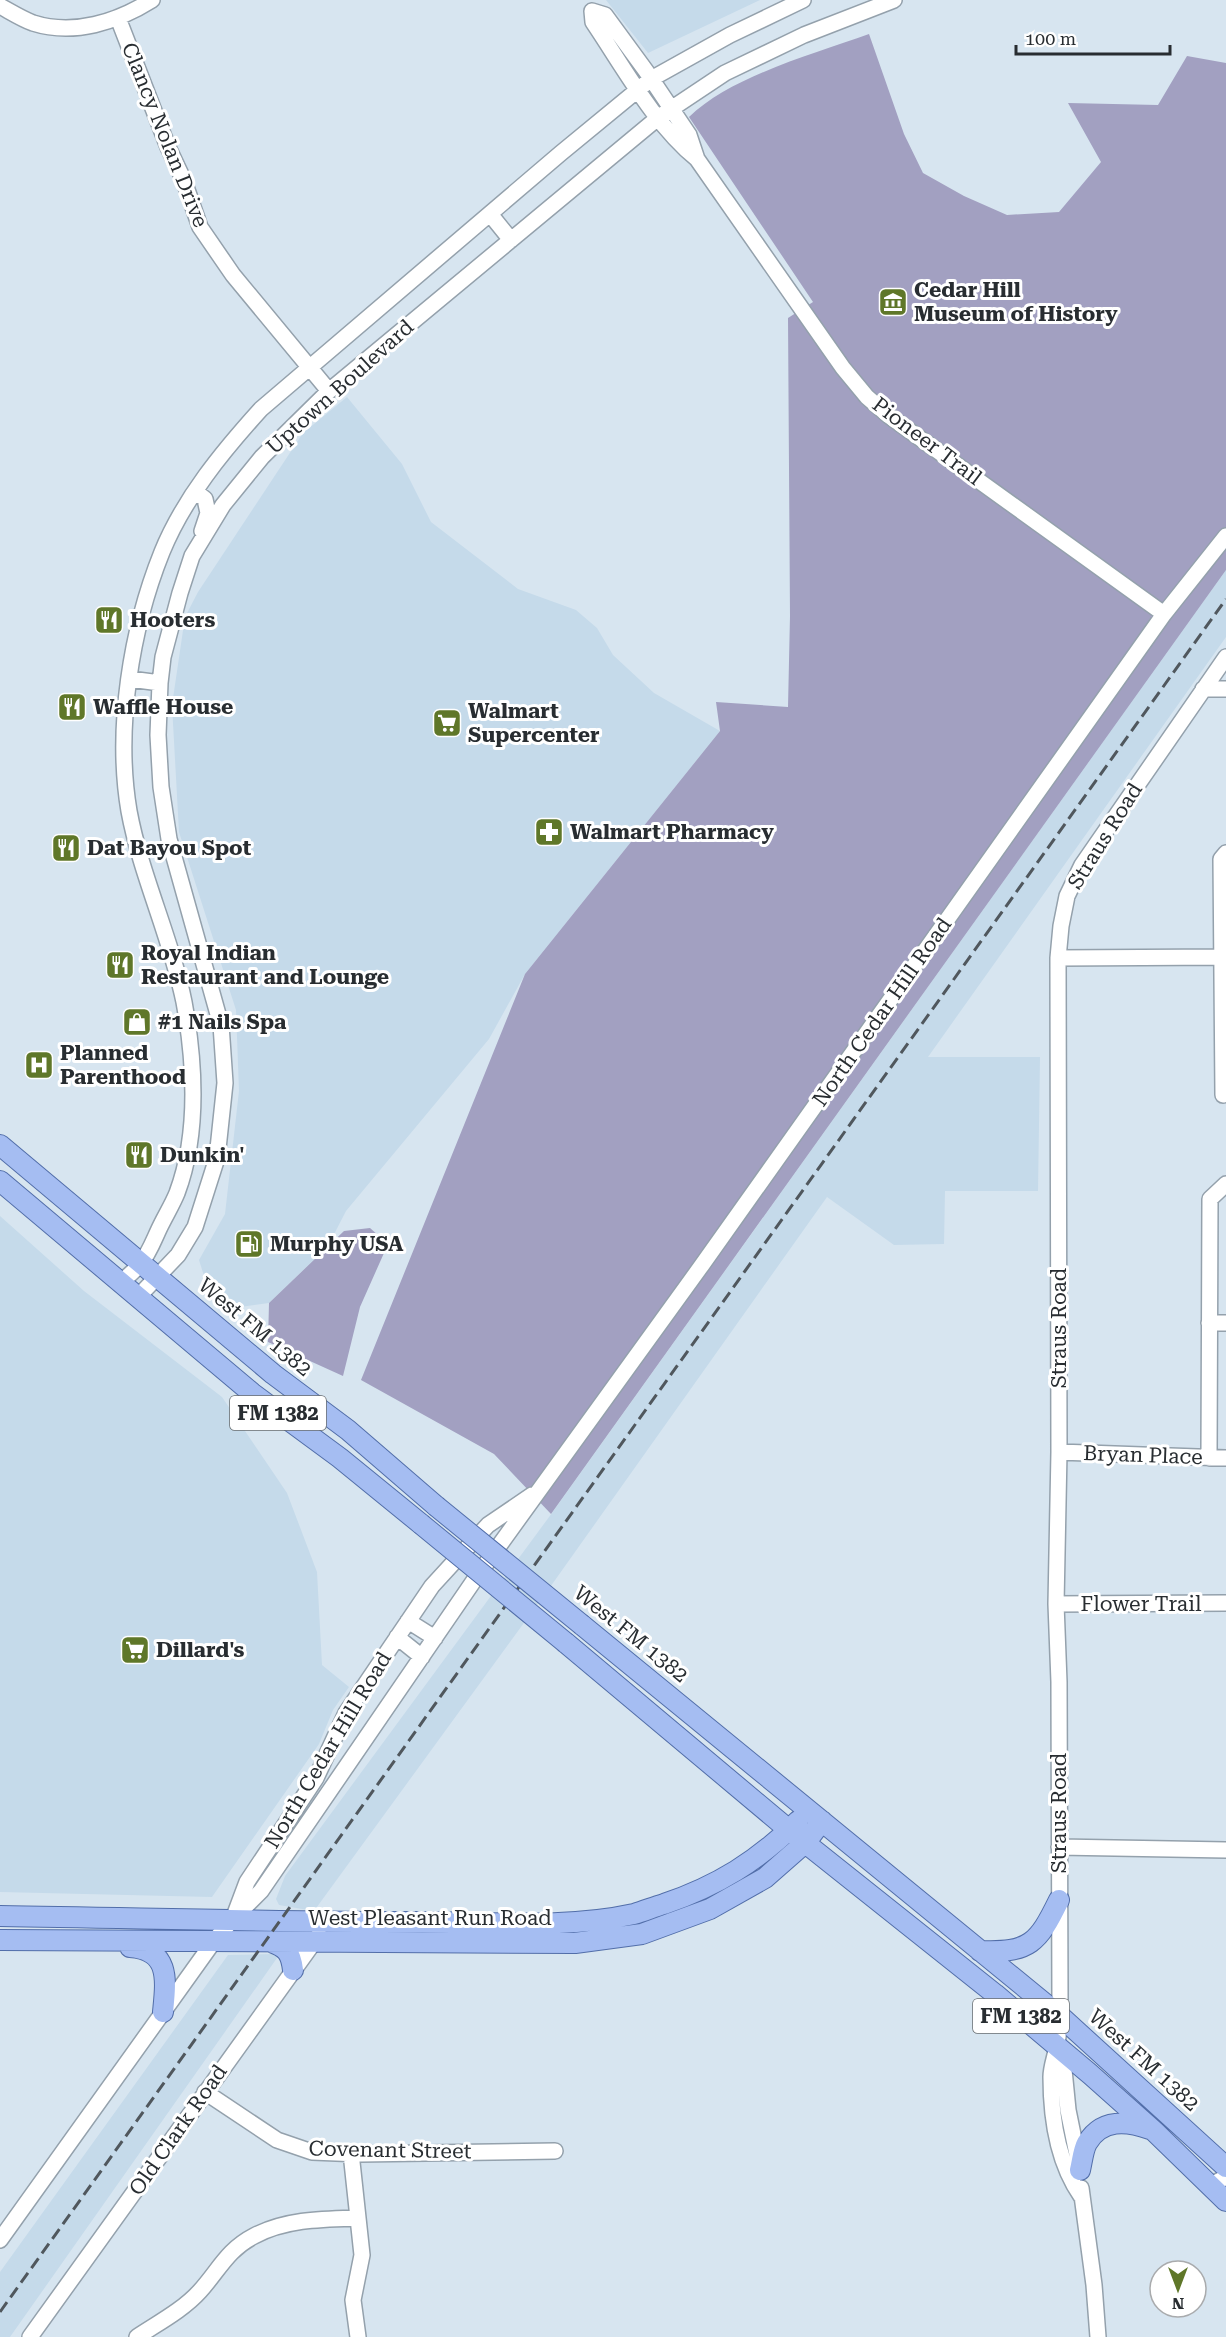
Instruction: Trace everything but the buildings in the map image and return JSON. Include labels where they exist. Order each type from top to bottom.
[{"type":"main road","name":"West FM 1382","points":[[0,1145],[288,1387],[348,1430],[436,1506],[1060,2016],[1222,2170],[1226,2201]]},
{"type":"main road","name":"West FM 1382","points":[[0,1181],[252,1393],[340,1458],[421,1524],[789,1830],[1057,2047],[1154,2131],[1222,2170]]},
{"type":"main road","name":"West Pleasant Run Road","points":[[0,1916],[233,1919],[327,1923],[574,1922],[635,1914],[698,1892],[725,1879],[753,1860],[789,1830],[815,1816]]},
{"type":"main road","name":"West Pleasant Run Road","points":[[0,1940],[575,1943],[642,1934],[710,1909],[765,1878],[806,1842],[815,1816]]},
{"type":"main road","points":[[980,1951],[1006,1951],[1026,1945],[1037,1938],[1045,1929],[1059,1900]]},
{"type":"main road","points":[[266,1940],[285,1947],[291,1955],[293,1970]]},
{"type":"main road","points":[[40,1941],[136,1948],[155,1955],[167,1979],[163,2012]]},
{"type":"main road","points":[[1080,2170],[1086,2144],[1107,2125],[1119,2122],[1132,2123],[1154,2131]]},
{"type":"street","points":[[0,6],[34,23],[68,29],[94,26],[118,18],[132,13],[152,0]]},
{"type":"street","name":"Uptown Boulevard","points":[[120,1284],[141,1264],[177,1194],[185,1165],[192,1117],[191,1063],[184,1002],[129,810],[124,729],[130,679],[145,607],[163,551],[221,453],[261,409],[651,79],[730,34],[803,0]]},
{"type":"street","name":"Uptown Boulevard","points":[[137,1298],[178,1255],[195,1227],[218,1151],[225,1083],[221,1025],[169,839],[161,787],[158,735],[159,683],[169,632],[192,556],[223,505],[262,457],[329,392],[665,113],[735,68],[804,34],[894,0]]},
{"type":"street","name":"Pioneer Trail","points":[[665,113],[639,90],[593,22],[592,11],[605,15],[651,79],[678,143],[698,159],[843,368],[867,397],[889,416],[1164,614]]},
{"type":"street","name":"Clancy Nolan Drive","points":[[118,18],[168,147],[184,181],[200,227],[233,275],[329,392]]},
{"type":"street","points":[[490,214],[511,240]]},
{"type":"street","points":[[192,556],[208,513],[205,499],[196,492]]},
{"type":"street","name":"North Cedar Hill Road","points":[[0,2240],[214,1941],[261,1891],[540,1490],[1164,614],[1226,536]]},
{"type":"street","name":"Straus Road","points":[[1057,2047],[1060,2016],[1059,1682],[1056,1604],[1059,1452],[1058,957],[1061,926],[1067,896],[1082,865],[1226,657]]},
{"type":"street","points":[[130,679],[159,683]]},
{"type":"street","points":[[1203,689],[1226,689]]},
{"type":"street","points":[[1223,1095],[1224,957],[1221,859],[1226,853]]},
{"type":"street","points":[[1058,957],[1224,957]]},
{"type":"street","points":[[1209,1458],[1210,1199],[1226,1184]]},
{"type":"street","points":[[1209,1323],[1226,1323]]},
{"type":"street","name":"Bryan Place","points":[[1059,1452],[1226,1458]]},
{"type":"street","name":"North Cedar Hill Road","points":[[233,1919],[247,1882],[315,1778],[346,1713],[432,1586],[488,1525],[540,1490]]},
{"type":"street","name":"Flower Trail","points":[[1056,1604],[1226,1603]]},
{"type":"street","points":[[408,1620],[435,1638]]},
{"type":"street","points":[[397,1637],[422,1657]]},
{"type":"street","points":[[1059,1847],[1226,1850]]},
{"type":"street","name":"Old Clark Road","points":[[30,2337],[327,1923]]},
{"type":"street","points":[[1057,2047],[1064,2070],[1068,2110],[1080,2170],[1098,2337]]},
{"type":"street","points":[[1057,2047],[1051,2074],[1054,2121],[1069,2178],[1081,2196]]},
{"type":"street","name":"Covenant Street","points":[[206,2092],[286,2144],[312,2152],[555,2151]]},
{"type":"street","points":[[351,2153],[362,2254],[353,2300],[358,2337]]},
{"type":"street","points":[[137,2337],[175,2312],[200,2291],[232,2250],[255,2235],[280,2225],[311,2220],[358,2218]]},
{"type":"shaded area","points":[[606,0],[760,0],[648,53]]},
{"type":"shaded area","points":[[869,34],[904,134],[923,173],[964,196],[1007,215],[1059,212],[1101,162],[1068,103],[1158,105],[1187,56],[1226,63],[1226,570],[551,1514],[494,1454],[361,1380],[525,974],[720,731],[716,702],[788,707],[790,616],[788,318],[813,302],[689,117],[707,102],[750,78]]},
{"type":"shaded area","points":[[347,397],[402,464],[431,522],[518,589],[576,610],[597,628],[613,655],[654,693],[720,731],[525,974],[489,1039],[346,1211],[328,1246],[269,1303],[233,1308],[205,1279],[199,1260],[225,1214],[239,1091],[236,1010],[179,832],[172,705],[185,617],[198,592],[303,433]]},
{"type":"shaded area","points":[[1226,570],[1226,637],[928,1057],[1040,1057],[1038,1191],[945,1191],[944,1244],[894,1245],[827,1197],[553,1583],[314,1911],[279,1905],[276,1899],[285,1876],[552,1513]]},
{"type":"shaded area","points":[[0,1216],[84,1291],[222,1397],[287,1493],[317,1572],[322,1665],[349,1687],[333,1710],[319,1744],[212,1897],[0,1892]]},
{"type":"shaded area","points":[[370,1228],[388,1244],[360,1307],[343,1376],[268,1342],[269,1303],[344,1231]]},
{"type":"shaded area","points":[[275,1954],[277,1958],[10,2337],[0,2337],[0,2272],[228,1955]]},
{"type":"railway","points":[[0,2312],[1226,599]]},
{"type":"place","name":"Cedar Hill Museum of History","points":[[893,302]]},
{"type":"place","name":"Hooters","points":[[109,620]]},
{"type":"place","name":"Waffle House","points":[[72,707]]},
{"type":"place","name":"Walmart Supercenter","points":[[447,723]]},
{"type":"place","name":"Walmart Pharmacy","points":[[549,832]]},
{"type":"place","name":"Dat Bayou Spot","points":[[66,848]]},
{"type":"place","name":"Royal Indian Restaurant and Lounge","points":[[120,965]]},
{"type":"place","name":"#1 Nails Spa","points":[[137,1022]]},
{"type":"place","name":"Planned Parenthood","points":[[39,1065]]},
{"type":"place","name":"Dunkin'","points":[[139,1155]]},
{"type":"place","name":"Murphy USA","points":[[249,1244]]},
{"type":"place","name":"Dillard's","points":[[135,1650]]}]
